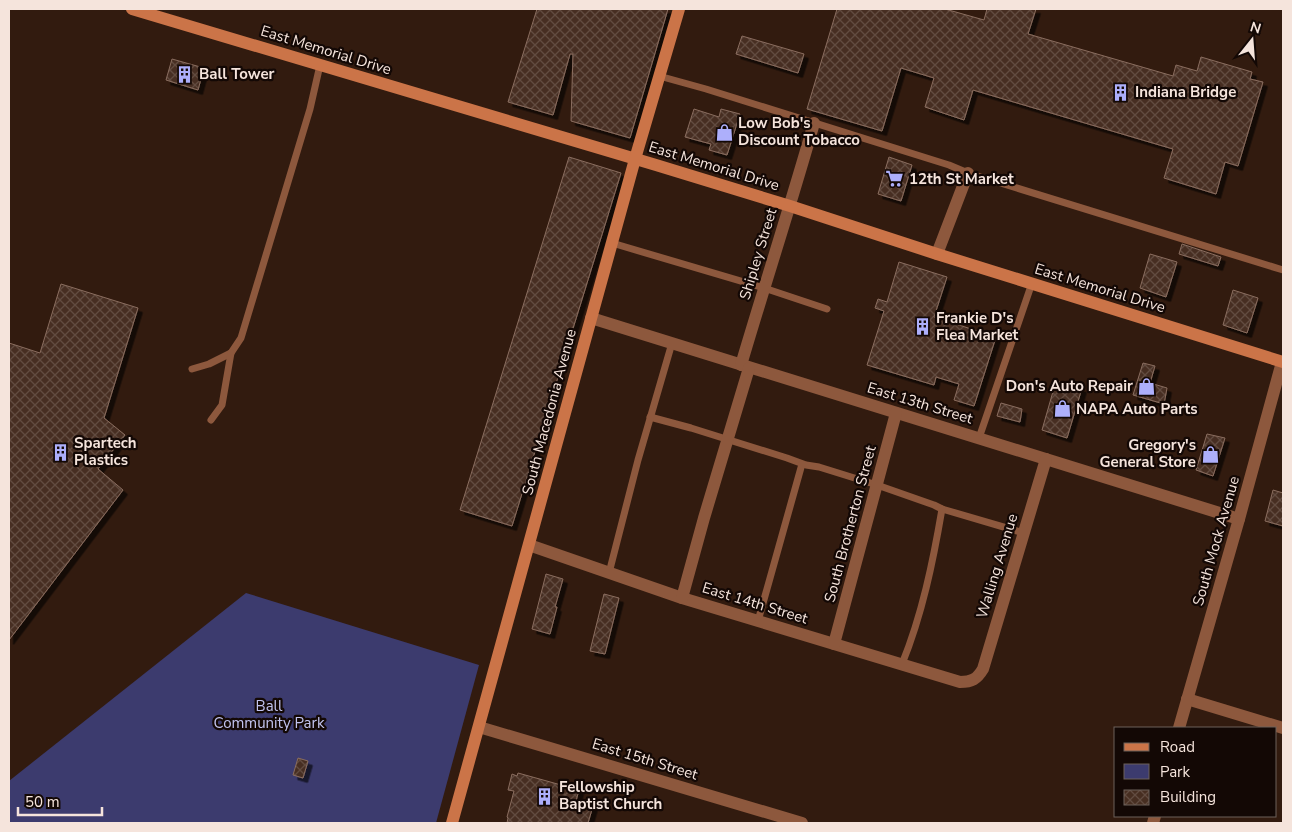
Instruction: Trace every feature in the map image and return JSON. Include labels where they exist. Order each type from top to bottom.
[{"type":"main road","name":"East Memorial Drive","points":[[132,9],[151,12],[320,65],[790,206],[1283,362]]},
{"type":"main road","name":"South Macedonia Avenue","points":[[452,823],[678,9]]},
{"type":"street","name":"Shipley Street","points":[[682,598],[728,439],[764,288],[814,123]]},
{"type":"street","points":[[937,254],[968,173]]},
{"type":"street","name":"East 13th Street","points":[[591,318],[1239,519]]},
{"type":"street","name":"South Mock Avenue","points":[[1179,727],[1283,362]]},
{"type":"street","name":"South Brotherton Street","points":[[834,644],[896,412]]},
{"type":"street","name":"Walling Avenue","points":[[974,681],[983,669],[1046,459]]},
{"type":"street","name":"East 14th Street","points":[[530,545],[682,598],[960,682],[974,681]]},
{"type":"street","points":[[1187,699],[1283,728]]},
{"type":"street","name":"East 15th Street","points":[[479,727],[802,823]]},
{"type":"lane","points":[[211,420],[222,405],[231,353],[241,338],[244,329],[310,108],[320,65]]},
{"type":"lane","points":[[659,76],[706,89],[949,165],[968,173],[1283,270]]},
{"type":"lane","points":[[612,243],[764,288],[827,309]]},
{"type":"lane","points":[[979,438],[1032,284]]},
{"type":"lane","points":[[609,573],[650,416],[672,343]]},
{"type":"lane","points":[[192,369],[209,364],[231,353]]},
{"type":"lane","points":[[650,416],[728,439],[802,464],[819,467],[877,485],[942,509],[1024,533]]},
{"type":"lane","points":[[758,621],[802,464]]},
{"type":"lane","points":[[902,664],[919,617],[942,509]]},
{"type":"green space","name":"Ball Community Park","points":[[246,593],[479,665],[436,823],[9,823],[9,781]]},
{"type":"building","points":[[537,9],[668,9],[630,138],[571,121],[573,54],[570,54],[553,115],[508,102]]},
{"type":"building","name":"Indiana Bridge","points":[[837,9],[945,9],[984,20],[987,9],[1036,9],[1028,34],[1173,76],[1176,65],[1197,71],[1201,57],[1252,72],[1250,79],[1263,82],[1238,166],[1225,162],[1216,194],[1164,178],[1173,149],[973,90],[964,120],[925,107],[934,78],[901,68],[882,131],[807,109]]},
{"type":"building","points":[[742,36],[804,54],[798,73],[736,54]]},
{"type":"building","name":"Ball Tower","points":[[172,59],[204,68],[198,90],[166,80]]},
{"type":"building","points":[[694,109],[719,117],[721,109],[740,114],[727,155],[709,150],[711,144],[685,137]]},
{"type":"building","points":[[569,157],[621,173],[512,526],[460,510]]},
{"type":"building","name":"12th St Market","points":[[889,157],[912,165],[901,201],[878,194]]},
{"type":"building","points":[[1182,244],[1221,257],[1218,266],[1179,254]]},
{"type":"building","points":[[1150,254],[1177,262],[1166,297],[1140,288]]},
{"type":"building","name":"Frankie D's Flea Market","points":[[899,262],[947,277],[934,317],[996,337],[974,406],[954,400],[959,384],[936,377],[934,385],[867,365],[884,311],[875,308],[878,299],[887,302]]},
{"type":"building","name":"Spartech Plastics","points":[[61,284],[138,308],[104,418],[125,435],[98,469],[123,490],[9,640],[9,343],[40,353]]},
{"type":"building","points":[[1233,290],[1258,298],[1247,333],[1223,325]]},
{"type":"building","name":"Don's Auto Repair","points":[[1143,363],[1155,366],[1150,383],[1167,388],[1164,404],[1133,395]]},
{"type":"building","name":"NAPA Auto Parts","points":[[1056,381],[1082,388],[1067,438],[1042,430]]},
{"type":"building","points":[[1001,403],[1022,409],[1020,422],[997,416]]},
{"type":"building","name":"Gregory's General Store","points":[[1207,434],[1225,438],[1213,476],[1196,470]]},
{"type":"building","points":[[1273,490],[1283,493],[1283,526],[1265,521]]},
{"type":"building","points":[[546,574],[563,579],[550,634],[532,629]]},
{"type":"building","points":[[604,594],[619,598],[605,654],[590,651]]},
{"type":"building","points":[[298,758],[308,761],[303,778],[293,775]]},
{"type":"building","name":"Fellowship Baptist Church","points":[[518,773],[579,790],[576,801],[593,806],[588,823],[507,823],[514,791],[508,790],[512,774],[517,776]]},
{"type":"place","name":"Ball Tower","points":[[185,74]]},
{"type":"place","name":"Indiana Bridge","points":[[1121,92]]},
{"type":"place","name":"Low Bob's Discount Tobacco","points":[[724,132]]},
{"type":"place","name":"12th St Market","points":[[895,179]]},
{"type":"place","name":"Frankie D's Flea Market","points":[[922,327]]},
{"type":"place","name":"Don's Auto Repair","points":[[1147,386]]},
{"type":"place","name":"NAPA Auto Parts","points":[[1062,409]]},
{"type":"place","name":"Spartech Plastics","points":[[60,452]]},
{"type":"place","name":"Gregory's General Store","points":[[1210,454]]},
{"type":"place","name":"Fellowship Baptist Church","points":[[545,796]]}]
